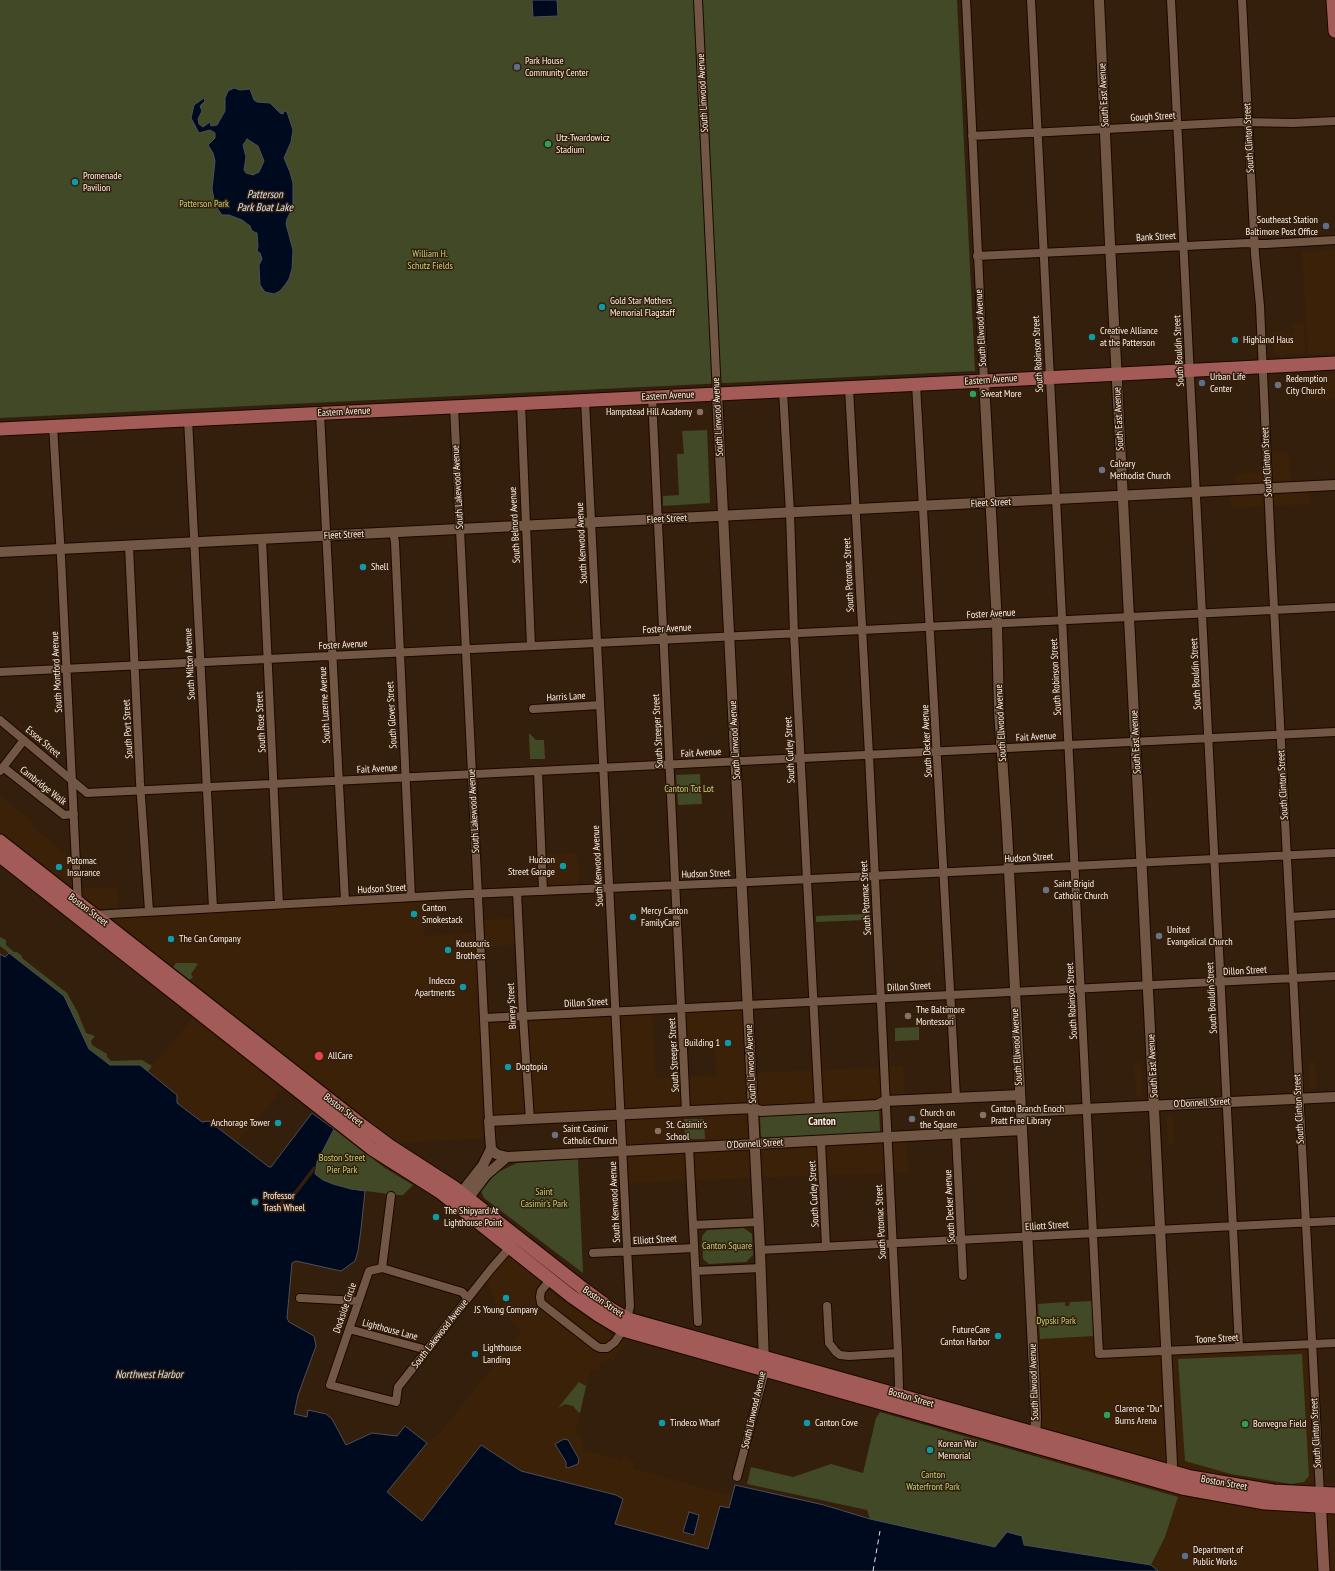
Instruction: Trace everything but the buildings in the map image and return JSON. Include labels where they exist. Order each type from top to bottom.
[{"type":"main road","points":[[1333,0],[1335,31]]},
{"type":"main road","name":"Eastern Avenue","points":[[0,429],[848,388],[1335,362]]},
{"type":"main road","name":"Boston Street","points":[[0,841],[514,1243],[585,1290],[611,1309],[626,1324],[764,1356],[1036,1433],[1171,1478],[1204,1492],[1256,1502],[1320,1500],[1335,1494]]},
{"type":"main road","name":"Boston Street","points":[[0,856],[372,1149],[440,1192],[461,1201]]},
{"type":"main road","name":"Boston Street","points":[[514,1243],[550,1280],[598,1315],[765,1371],[1035,1447],[1171,1478]]},
{"type":"main road","name":"Boston Street","points":[[1320,1500],[1335,1507]]},
{"type":"main road","name":"South Clinton Street","points":[[1320,1500],[1324,1571]]},
{"type":"street","name":"South Linwood Avenue","points":[[698,0],[722,516],[730,636],[759,1222],[765,1371],[737,1477]]},
{"type":"street","name":"South Ellwood Avenue","points":[[966,0],[977,256],[997,624],[999,711],[1003,748],[1035,1397],[1035,1447]]},
{"type":"street","name":"South Robinson Street","points":[[1031,0],[1055,499],[1063,620],[1100,1354]]},
{"type":"street","name":"South East Avenue","points":[[1099,0],[1167,1351],[1171,1478]]},
{"type":"street","name":"South Bouldin Street","points":[[1172,0],[1239,1348]]},
{"type":"street","name":"South Clinton Street","points":[[1242,0],[1255,244],[1260,306],[1274,610],[1320,1500]]},
{"type":"street","name":"Gough Street","points":[[972,136],[1178,125],[1248,122],[1294,123],[1335,120]]},
{"type":"street","name":"Bank Street","points":[[977,256],[1335,240]]},
{"type":"street","name":"South Decker Avenue","points":[[916,384],[956,1097]]},
{"type":"street","name":"South Potomac Street","points":[[848,388],[869,755],[893,1244],[899,1395],[895,1407]]},
{"type":"street","name":"South Curley Street","points":[[783,391],[790,512],[794,634],[819,1107]]},
{"type":"street","name":"South Streeper Street","points":[[652,397],[686,1112]]},
{"type":"street","name":"South Kenwood Avenue","points":[[585,400],[630,1306],[626,1324]]},
{"type":"street","name":"South Belnord Avenue","points":[[520,404],[531,646]]},
{"type":"street","name":"South Lakewood Avenue","points":[[454,407],[491,1149],[461,1201]]},
{"type":"street","name":"South Luzerne Avenue","points":[[320,413],[345,900]]},
{"type":"street","name":"South Milton Avenue","points":[[188,420],[213,908]]},
{"type":"street","name":"South Montford Avenue","points":[[53,426],[61,549],[78,918]]},
{"type":"street","name":"Fleet Street","points":[[0,552],[1335,485]]},
{"type":"street","name":"South Glover Street","points":[[393,532],[395,542],[411,897]]},
{"type":"street","name":"South Rose Street","points":[[262,538],[279,904]]},
{"type":"street","name":"South Port Street","points":[[129,546],[141,790],[149,911]]},
{"type":"street","name":"Foster Avenue","points":[[0,672],[1335,607]]},
{"type":"street","name":"Harris Lane","points":[[533,709],[600,705]]},
{"type":"street","name":"Essex Street","points":[[0,720],[72,780]]},
{"type":"street","name":"Fait Avenue","points":[[72,780],[87,793],[1335,732]]},
{"type":"street","points":[[1,769],[24,740]]},
{"type":"street","name":"Cambridge Walk","points":[[1,769],[64,815],[74,814]]},
{"type":"street","points":[[538,771],[543,891]]},
{"type":"street","name":"Hudson Street","points":[[78,918],[94,915],[149,911],[345,900],[1335,853]]},
{"type":"street","name":"Binney Street","points":[[517,892],[530,1120]]},
{"type":"street","points":[[1290,917],[1335,914]]},
{"type":"street","name":"Dillon Street","points":[[484,1018],[1335,976]]},
{"type":"street","points":[[490,1121],[753,1108],[761,1111],[878,1105],[885,1101],[1020,1095]]},
{"type":"street","name":"O'Donnell Street","points":[[1021,1112],[1335,1097]]},
{"type":"street","name":"O'Donnell Street","points":[[507,1157],[622,1150],[956,1135],[1022,1130]]},
{"type":"street","name":"South Decker Avenue","points":[[956,1135],[963,1276]]},
{"type":"street","name":"South Curley Street","points":[[821,1141],[826,1247]]},
{"type":"street","points":[[689,1147],[698,1322]]},
{"type":"street","points":[[491,1149],[496,1154],[507,1157]]},
{"type":"street","points":[[461,1201],[489,1171],[507,1157]]},
{"type":"street","points":[[391,1196],[382,1268],[462,1292],[468,1298]]},
{"type":"street","name":"Elliott Street","points":[[760,1250],[1335,1221]]},
{"type":"street","points":[[693,1225],[759,1222]]},
{"type":"street","name":"South Lakewood Avenue","points":[[396,1402],[398,1387],[490,1269],[514,1243]]},
{"type":"street","name":"Elliott Street","points":[[593,1253],[694,1248]]},
{"type":"street","name":"Dockside Circle","points":[[382,1268],[369,1271],[330,1385],[396,1402]]},
{"type":"street","points":[[696,1271],[761,1268]]},
{"type":"street","points":[[550,1280],[541,1291],[541,1303],[589,1342],[600,1348],[607,1348],[615,1342],[626,1324]]},
{"type":"street","points":[[300,1298],[358,1301]]},
{"type":"street","points":[[827,1306],[830,1345],[840,1355],[898,1354]]},
{"type":"street","name":"Lighthouse Lane","points":[[349,1329],[427,1350]]},
{"type":"street","name":"Toone Street","points":[[1100,1354],[1335,1343]]},
{"type":"shaded area","points":[[1335,250],[1335,353],[1308,354],[1302,252]]},
{"type":"shaded area","points":[[1304,323],[1305,354],[1274,355],[1273,332],[1283,332],[1284,335],[1293,334],[1293,324]]},
{"type":"shaded area","points":[[1335,374],[1335,398],[1310,399],[1310,401],[1305,401],[1304,375]]},
{"type":"shaded area","points":[[1289,452],[1290,487],[1309,487],[1310,504],[1231,508],[1230,491],[1237,490],[1236,474],[1269,472],[1268,453]]},
{"type":"shaded area","points":[[0,796],[33,822],[31,825],[70,857],[79,877],[79,888],[117,887],[119,914],[422,899],[424,936],[480,932],[480,920],[519,918],[520,944],[481,947],[484,1019],[652,1009],[656,1078],[717,1075],[714,1045],[683,1046],[681,1008],[748,1005],[751,1073],[903,1066],[905,1101],[887,1102],[888,1138],[906,1137],[908,1172],[624,1183],[622,1119],[503,1126],[497,1129],[497,1138],[380,1143],[291,1078],[237,1142],[209,1121],[202,1122],[177,1103],[177,1095],[148,1072],[201,1007],[0,846]]},
{"type":"shaded area","points":[[577,853],[579,892],[543,895],[541,854]]},
{"type":"shaded area","points":[[1141,1062],[1143,1097],[1136,1097],[1134,1063]]},
{"type":"shaded area","points":[[1309,1062],[1315,1062],[1316,1087],[1310,1088]]},
{"type":"shaded area","points":[[1166,1117],[1173,1117],[1174,1143],[1168,1143]]},
{"type":"shaded area","points":[[509,1255],[558,1298],[611,1334],[626,1342],[615,1356],[614,1362],[610,1359],[600,1363],[598,1371],[591,1370],[575,1433],[580,1435],[585,1450],[621,1460],[624,1454],[635,1463],[633,1469],[733,1496],[729,1508],[720,1506],[708,1549],[615,1524],[623,1499],[616,1495],[521,1471],[481,1445],[422,1521],[387,1492],[427,1443],[439,1434],[521,1331],[497,1305],[489,1285],[485,1283]]},
{"type":"shaded area","points":[[1093,1301],[1098,1351],[1313,1343],[1320,1484],[1335,1483],[1335,1571],[1158,1571],[1151,1565],[1165,1537],[1178,1497],[1036,1457],[1030,1304]]},
{"type":"green space","name":"Patterson Park","points":[[0,0],[957,0],[975,371],[0,418]]},
{"type":"green space","points":[[707,430],[710,503],[663,506],[663,496],[679,495],[677,454],[684,454],[682,431]]},
{"type":"green space","points":[[529,733],[536,740],[544,740],[545,759],[530,759]]},
{"type":"green space","name":"Canton Tot Lot","points":[[700,774],[702,804],[678,805],[676,775]]},
{"type":"green space","points":[[866,914],[866,920],[816,922],[816,916]]},
{"type":"green space","points":[[0,937],[6,940],[6,945],[14,952],[17,952],[22,956],[22,958],[67,993],[78,1013],[86,1033],[95,1036],[91,1041],[92,1045],[107,1054],[107,1057],[111,1061],[142,1060],[152,1066],[148,1072],[140,1065],[110,1065],[89,1049],[64,996],[0,946]]},
{"type":"green space","points":[[176,963],[198,964],[191,974],[193,977],[190,980],[173,967]]},
{"type":"green space","points":[[919,1027],[919,1040],[895,1041],[895,1028]]},
{"type":"green space","points":[[879,1108],[879,1133],[763,1138],[761,1136],[760,1116]]},
{"type":"green space","points":[[684,1119],[704,1119],[705,1139],[685,1139]]},
{"type":"green space","name":"Boston Street Pier Park","points":[[334,1129],[385,1168],[413,1185],[403,1195],[396,1195],[343,1188],[323,1180],[315,1174],[317,1162]]},
{"type":"green space","name":"Saint Casimir's Park","points":[[578,1159],[583,1273],[484,1198],[481,1191],[496,1173],[517,1163]]},
{"type":"green space","name":"Canton Square","points":[[744,1228],[752,1234],[753,1255],[746,1262],[709,1264],[703,1259],[702,1236],[707,1230]]},
{"type":"green space","name":"Dypski Park","points":[[1093,1301],[1094,1336],[1040,1339],[1038,1304],[1065,1302],[1065,1306],[1069,1306],[1070,1302]]},
{"type":"green space","points":[[1302,1354],[1309,1476],[1304,1482],[1291,1484],[1231,1474],[1185,1461],[1178,1359]]},
{"type":"green space","points":[[579,1382],[586,1386],[580,1413],[573,1406],[565,1404],[558,1408]]},
{"type":"green space","name":"Canton Waterfront Park","points":[[880,1412],[1178,1497],[1165,1537],[1151,1565],[1024,1545],[1021,1536],[1007,1532],[996,1547],[870,1519],[867,1510],[747,1484],[751,1467],[793,1477],[831,1464],[863,1473],[876,1418]]},
{"type":"water","points":[[532,0],[557,0],[558,16],[533,17]]},
{"type":"water","name":"Patterson Park Boat Lake","points":[[234,88],[240,90],[250,89],[254,100],[257,102],[270,103],[283,114],[284,111],[287,112],[293,130],[291,142],[284,158],[293,183],[293,207],[286,224],[293,250],[292,269],[289,279],[285,285],[280,291],[274,294],[265,292],[260,285],[259,265],[262,259],[260,253],[257,251],[257,233],[252,231],[250,226],[242,220],[229,215],[222,215],[215,205],[212,189],[215,161],[213,153],[208,145],[215,138],[215,133],[210,130],[199,133],[191,118],[194,105],[204,98],[205,101],[200,106],[202,111],[198,119],[199,124],[203,127],[210,122],[211,126],[217,125],[225,111],[225,98],[228,91]],"holes":[[[247,139],[258,146],[264,161],[259,172],[253,175],[246,173],[244,170],[246,157],[243,145]]]},
{"type":"water","name":"Northwest Harbor","points":[[9,953],[64,996],[89,1049],[110,1065],[140,1065],[177,1095],[177,1103],[202,1122],[209,1121],[269,1167],[271,1167],[312,1113],[334,1129],[317,1162],[315,1174],[323,1180],[333,1184],[365,1191],[358,1251],[355,1261],[341,1271],[296,1261],[292,1263],[287,1318],[289,1322],[314,1336],[316,1346],[298,1395],[294,1414],[307,1417],[308,1410],[326,1414],[332,1419],[346,1445],[372,1433],[397,1436],[405,1426],[427,1443],[387,1492],[422,1521],[481,1445],[521,1471],[616,1495],[623,1499],[615,1524],[708,1549],[720,1506],[729,1508],[735,1485],[824,1505],[870,1519],[995,1547],[1007,1532],[1022,1536],[1024,1545],[1151,1565],[1158,1571],[0,1571],[0,954],[5,957]]},
{"type":"water","points":[[564,1439],[568,1440],[579,1459],[578,1464],[568,1468],[566,1467],[566,1462],[555,1444]]},
{"type":"water","points":[[689,1512],[699,1515],[694,1535],[683,1532]]},
{"type":"pier","points":[[316,1166],[316,1169],[296,1195],[287,1197],[283,1202],[286,1204],[285,1209],[278,1208],[278,1205],[286,1194],[293,1193],[313,1167]]},
{"type":"ferry route","points":[[873,1571],[880,1531]]},
{"type":"place","name":"Park House Community Center","points":[[517,67]]},
{"type":"place","name":"Utz-Twardowicz Stadium","points":[[548,144]]},
{"type":"place","name":"Promenade Pavilion","points":[[75,182]]},
{"type":"place","name":"Southeast Station Baltimore Post Office","points":[[1326,226]]},
{"type":"place","name":"Gold Star Mothers Memorial Flagstaff","points":[[602,307]]},
{"type":"place","name":"Creative Alliance at the Patterson","points":[[1092,337]]},
{"type":"place","name":"Highland Haus","points":[[1235,340]]},
{"type":"place","name":"Urban Life Center","points":[[1202,383]]},
{"type":"place","name":"Redemption City Church","points":[[1278,385]]},
{"type":"place","name":"Sweat More","points":[[973,394]]},
{"type":"place","name":"Hampstead Hill Academy","points":[[700,412]]},
{"type":"place","name":"Calvary Methodist Church","points":[[1102,470]]},
{"type":"place","name":"Shell","points":[[363,567]]},
{"type":"place","name":"Hudson Street Garage","points":[[563,866]]},
{"type":"place","name":"Potomac Insurance","points":[[59,867]]},
{"type":"place","name":"Saint Brigid Catholic Church","points":[[1046,890]]},
{"type":"place","name":"Canton Smokestack","points":[[414,914]]},
{"type":"place","name":"Mercy Canton FamilyCare","points":[[633,917]]},
{"type":"place","name":"United Evangelical Church","points":[[1159,936]]},
{"type":"place","name":"The Can Company","points":[[171,939]]},
{"type":"place","name":"Kousouris Brothers","points":[[448,950]]},
{"type":"place","name":"Indecco Apartments","points":[[463,987]]},
{"type":"place","name":"The Baltimore Montessori","points":[[908,1016]]},
{"type":"place","name":"Building 1","points":[[728,1043]]},
{"type":"place","name":"AllCare","points":[[319,1056]]},
{"type":"place","name":"Dogtopia","points":[[508,1067]]},
{"type":"place","name":"Canton Branch Enoch Pratt Free Library","points":[[983,1115]]},
{"type":"place","name":"Church on the Square","points":[[912,1119]]},
{"type":"place","name":"Anchorage Tower","points":[[278,1123]]},
{"type":"place","name":"St. Casimir's School","points":[[658,1131]]},
{"type":"place","name":"Saint Casimir Catholic Church","points":[[555,1135]]},
{"type":"place","name":"Professor Trash Wheel","points":[[255,1202]]},
{"type":"place","name":"The Shipyard At Lighthouse Point","points":[[436,1217]]},
{"type":"place","name":"JS Young Company","points":[[506,1298]]},
{"type":"place","name":"FutureCare Canton Harbor","points":[[998,1336]]},
{"type":"place","name":"Lighthouse Landing","points":[[475,1354]]},
{"type":"place","name":"Clarence \"Du\" Burns Arena","points":[[1107,1415]]},
{"type":"place","name":"Tindeco Wharf","points":[[662,1423]]},
{"type":"place","name":"Canton Cove","points":[[807,1423]]},
{"type":"place","name":"Bonvegna Field","points":[[1245,1424]]},
{"type":"place","name":"Korean War Memorial","points":[[930,1450]]},
{"type":"place","name":"Department of Public Works","points":[[1185,1556]]},
{"type":"district","name":"Canton","points":[[822,1122]]},
{"type":"park label","name":"William H. Schutz Fields","points":[[430,260]]}]
